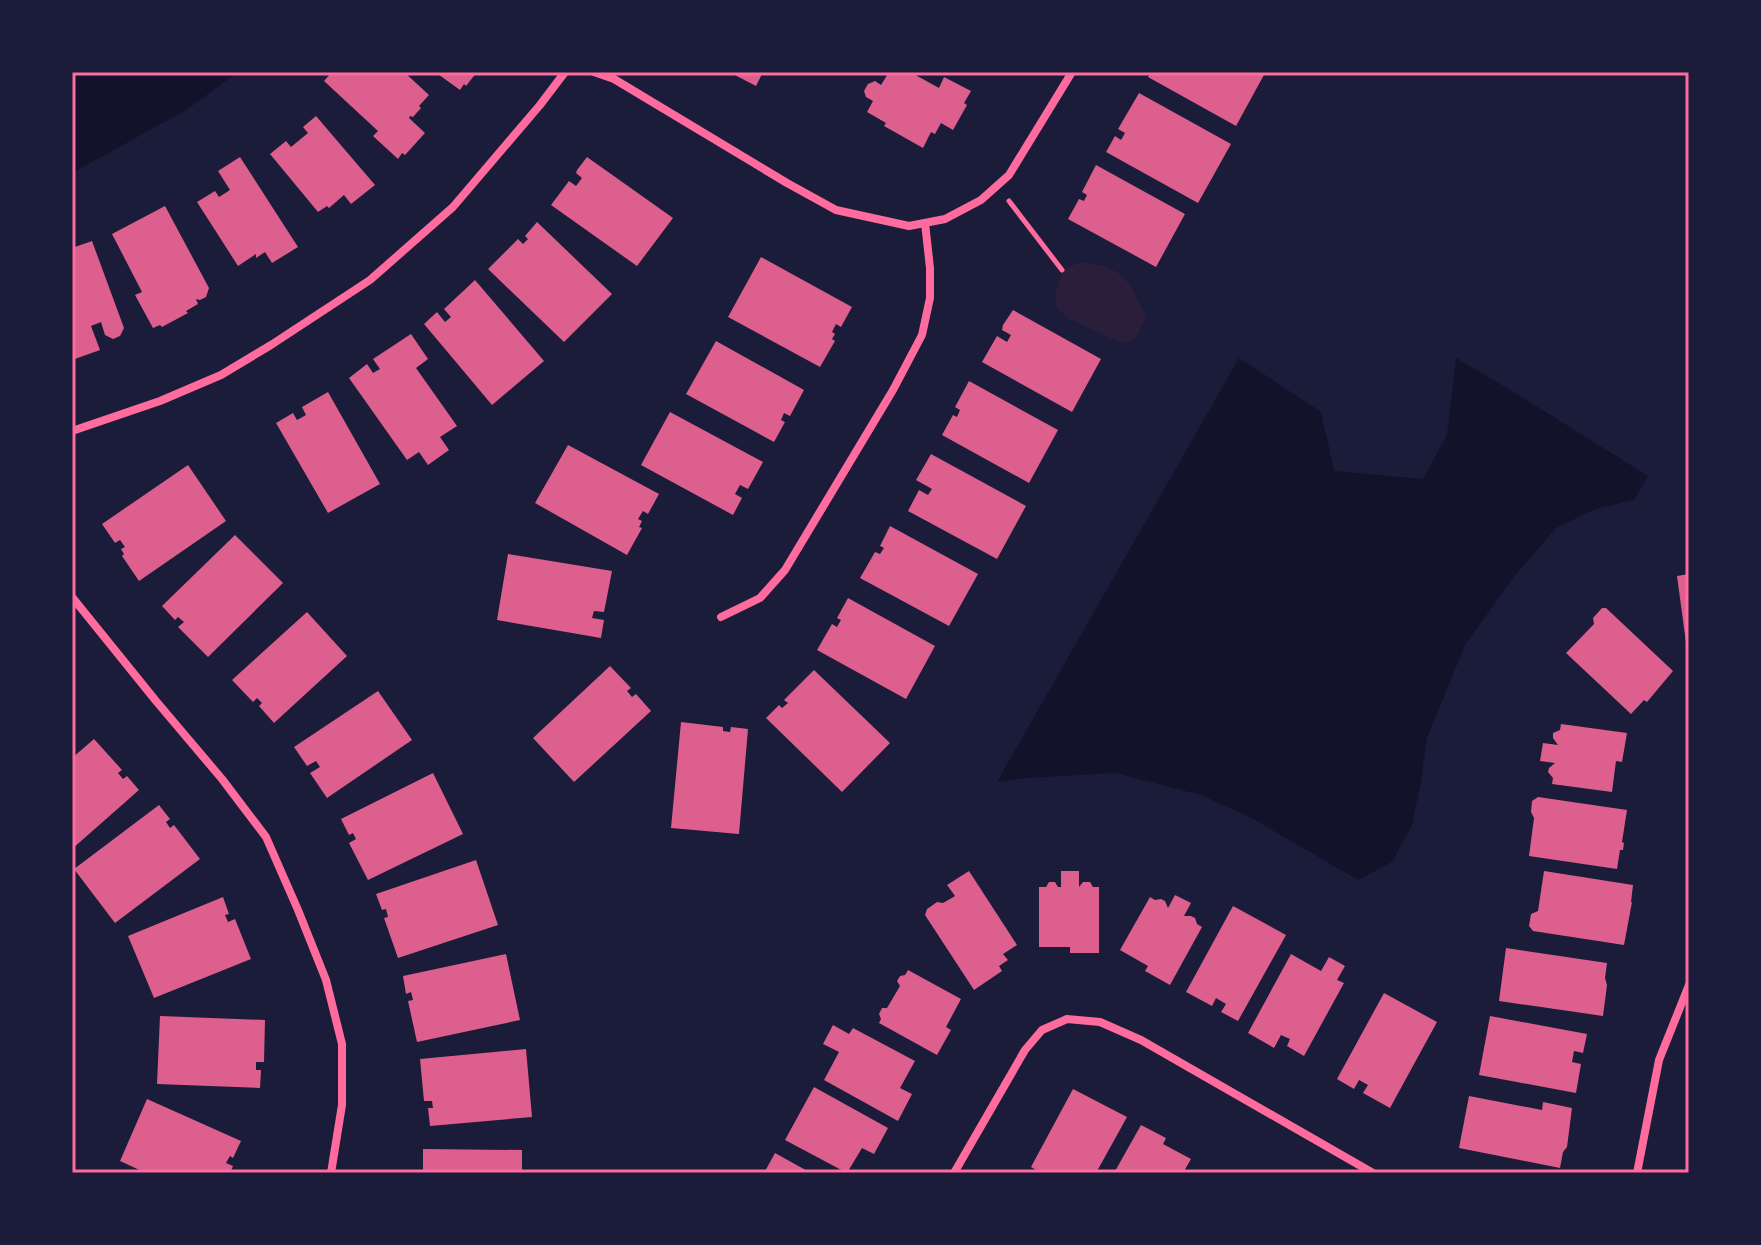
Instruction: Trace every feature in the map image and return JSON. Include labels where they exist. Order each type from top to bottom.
[{"type":"street","points":[[72,431],[160,401],[221,375],[370,280],[453,207],[565,72]]},
{"type":"street","points":[[594,72],[614,79],[836,210],[909,226],[945,219],[981,200],[1009,175],[1072,72]]},
{"type":"street","points":[[721,617],[760,598],[785,570],[893,390],[922,335],[930,298],[925,223]]},
{"type":"street","points":[[72,597],[266,837],[326,980],[342,1044],[342,1105],[331,1173]]},
{"type":"street","points":[[1637,1173],[1659,1060],[1689,985]]},
{"type":"street","points":[[954,1173],[1025,1050],[1042,1030],[1067,1019],[1100,1022],[1141,1040],[1373,1173]]},
{"type":"path","points":[[997,186],[1062,270]]},
{"type":"shaded area","points":[[72,72],[238,72],[186,110],[72,173]]},
{"type":"shaded area","points":[[1081,262],[1116,272],[1129,285],[1147,317],[1136,337],[1124,344],[1071,320],[1057,309],[1055,296],[1062,270]]},
{"type":"shaded area","points":[[1239,358],[1321,412],[1334,471],[1423,479],[1447,435],[1456,358],[1648,476],[1634,500],[1595,509],[1556,528],[1513,578],[1465,645],[1427,738],[1412,825],[1392,862],[1358,880],[1250,817],[1201,795],[1115,773],[997,782]]},
{"type":"building","points":[[332,72],[404,72],[429,95],[419,106],[421,108],[409,118],[425,133],[398,159],[373,136],[378,131],[324,81]]},
{"type":"building","points":[[435,72],[477,72],[460,90]]},
{"type":"building","points":[[729,72],[763,72],[756,86]]},
{"type":"building","points":[[889,72],[910,72],[939,88],[944,77],[971,91],[953,130],[941,123],[935,134],[931,132],[923,148],[884,126],[886,123],[867,112],[873,101],[866,97],[864,91],[868,84],[875,81],[881,85]]},
{"type":"building","points":[[1151,72],[1265,73],[1236,126],[1148,77]]},
{"type":"building","points":[[1139,93],[1231,144],[1198,203],[1106,152],[1115,136],[1121,140],[1125,133],[1118,129]]},
{"type":"building","points":[[316,116],[375,185],[351,204],[344,195],[329,208],[327,206],[318,212],[270,154],[286,141],[291,147],[308,133],[303,127]]},
{"type":"building","points":[[240,157],[298,247],[272,263],[265,252],[238,266],[197,202],[215,191],[219,197],[230,190],[218,171]]},
{"type":"building","points":[[587,157],[673,218],[637,266],[551,205],[569,181],[576,186],[582,178],[576,173]]},
{"type":"building","points":[[1096,165],[1185,214],[1156,267],[1068,219],[1079,199],[1084,201],[1087,195],[1082,192]]},
{"type":"building","points":[[165,206],[209,288],[206,297],[196,299],[198,304],[186,311],[188,313],[162,327],[153,328],[135,295],[142,292],[112,234]]},
{"type":"building","points":[[537,222],[612,294],[564,342],[488,269],[518,239],[523,244],[528,239],[525,236]]},
{"type":"building","points":[[92,241],[124,328],[120,336],[113,339],[105,335],[101,322],[91,326],[100,350],[72,360],[72,248]]},
{"type":"building","points":[[761,257],[852,307],[841,327],[836,324],[832,332],[835,341],[820,367],[728,317]]},
{"type":"building","points":[[475,280],[544,361],[492,405],[424,324],[437,312],[445,322],[451,317],[444,309]]},
{"type":"building","points":[[1013,310],[1101,359],[1072,412],[982,362],[997,336],[1007,342],[1011,335],[1002,330]]},
{"type":"building","points":[[411,334],[428,359],[416,368],[457,426],[440,437],[449,450],[428,465],[419,452],[407,460],[349,378],[367,364],[373,373],[380,369],[373,359]]},
{"type":"building","points":[[716,341],[804,390],[790,416],[784,413],[781,420],[785,422],[774,442],[686,394]]},
{"type":"building","points":[[969,381],[1058,430],[1029,483],[942,435],[953,415],[957,417],[960,410],[955,407]]},
{"type":"building","points":[[328,392],[380,484],[328,513],[276,423],[293,413],[297,420],[306,415],[302,407]]},
{"type":"building","points":[[670,412],[763,462],[748,489],[740,485],[735,494],[742,498],[733,515],[641,465]]},
{"type":"building","points":[[568,445],[659,494],[648,514],[643,511],[638,519],[642,521],[639,527],[642,528],[627,555],[535,503]]},
{"type":"building","points":[[931,454],[1026,506],[997,559],[908,511],[919,490],[928,495],[932,489],[916,480]]},
{"type":"building","points":[[188,465],[226,521],[139,581],[122,556],[121,549],[125,547],[120,540],[115,543],[102,524]]},
{"type":"building","points":[[890,526],[978,574],[949,626],[860,578],[875,552],[880,554],[884,548],[880,546]]},
{"type":"building","points":[[235,535],[283,583],[208,657],[178,627],[184,622],[178,617],[175,620],[162,606]]},
{"type":"building","points":[[508,554],[612,571],[604,612],[594,611],[592,618],[604,620],[601,638],[497,620]]},
{"type":"building","points":[[1689,574],[1689,650],[1687,650],[1677,576]]},
{"type":"building","points":[[848,598],[935,646],[906,699],[817,650],[832,624],[837,627],[841,620],[837,618]]},
{"type":"building","points":[[1602,608],[1606,608],[1673,671],[1647,702],[1644,700],[1631,714],[1566,653],[1594,624],[1593,618]]},
{"type":"building","points":[[307,612],[347,656],[274,723],[259,706],[262,703],[257,698],[253,702],[232,680]]},
{"type":"building","points":[[610,666],[631,688],[627,691],[632,697],[636,694],[651,711],[574,782],[533,738]]},
{"type":"building","points":[[814,670],[890,743],[842,792],[766,718],[779,705],[782,708],[788,703],[784,700]]},
{"type":"building","points":[[378,691],[412,740],[327,798],[310,773],[320,767],[316,761],[307,766],[294,747]]},
{"type":"building","points":[[681,722],[723,727],[723,731],[730,732],[731,727],[748,729],[739,834],[671,828]]},
{"type":"building","points":[[1561,724],[1627,733],[1622,762],[1616,761],[1612,792],[1552,784],[1553,778],[1548,772],[1555,763],[1540,761],[1543,743],[1558,745],[1553,733],[1560,730]]},
{"type":"building","points":[[94,739],[122,770],[118,773],[123,779],[127,776],[139,790],[72,849],[72,758]]},
{"type":"building","points":[[433,773],[463,834],[368,880],[349,843],[356,839],[353,833],[349,835],[341,819]]},
{"type":"building","points":[[1538,797],[1627,810],[1623,850],[1620,850],[1617,869],[1529,856],[1534,818],[1532,801]]},
{"type":"building","points":[[159,805],[170,819],[166,822],[170,828],[174,825],[200,859],[115,923],[74,869]]},
{"type":"building","points":[[476,860],[498,925],[398,958],[384,918],[388,917],[386,909],[382,910],[376,894]]},
{"type":"building","points":[[969,871],[1017,945],[1003,954],[1008,960],[999,966],[1002,971],[974,990],[925,915],[927,909],[937,902],[943,903],[955,896],[947,885]]},
{"type":"building","points":[[1061,871],[1079,871],[1079,887],[1083,882],[1090,882],[1093,887],[1099,887],[1099,953],[1070,953],[1070,947],[1039,947],[1039,887],[1055,882],[1061,887]]},
{"type":"building","points":[[1544,871],[1633,885],[1624,945],[1533,931],[1529,926],[1531,914],[1538,911]]},
{"type":"building","points":[[1175,895],[1191,903],[1184,916],[1195,918],[1202,927],[1170,985],[1145,971],[1148,966],[1120,950],[1150,897],[1165,901],[1168,908]]},
{"type":"building","points":[[223,897],[229,914],[225,915],[228,922],[235,919],[251,959],[154,998],[128,936]]},
{"type":"building","points":[[1233,906],[1286,935],[1238,1021],[1221,1012],[1226,1004],[1216,998],[1212,1006],[1186,992]]},
{"type":"building","points":[[1506,948],[1607,963],[1603,1016],[1499,1001]]},
{"type":"building","points":[[506,954],[520,1020],[417,1042],[408,1001],[413,1000],[411,992],[406,994],[403,976]]},
{"type":"building","points":[[1291,954],[1321,971],[1329,957],[1345,966],[1337,980],[1344,983],[1304,1056],[1287,1046],[1290,1039],[1281,1035],[1274,1048],[1248,1033]]},
{"type":"building","points":[[908,970],[961,999],[946,1027],[951,1030],[937,1055],[879,1023],[882,1008],[887,1008],[900,986],[897,981]]},
{"type":"building","points":[[1384,993],[1437,1022],[1390,1108],[1363,1093],[1368,1085],[1359,1080],[1354,1089],[1337,1079]]},
{"type":"building","points":[[160,1016],[265,1020],[264,1062],[256,1062],[256,1070],[261,1070],[260,1088],[157,1084]]},
{"type":"building","points":[[1490,1016],[1587,1034],[1583,1053],[1574,1051],[1572,1062],[1581,1064],[1576,1093],[1479,1075]]},
{"type":"building","points":[[833,1025],[849,1034],[853,1028],[915,1061],[900,1088],[912,1094],[898,1121],[824,1080],[839,1052],[823,1044]]},
{"type":"building","points":[[526,1049],[532,1117],[430,1126],[428,1108],[433,1108],[432,1101],[424,1101],[420,1059]]},
{"type":"building","points":[[814,1087],[888,1128],[874,1154],[862,1148],[847,1173],[785,1140]]},
{"type":"building","points":[[1073,1089],[1127,1117],[1096,1173],[1041,1173],[1031,1167]]},
{"type":"building","points":[[1469,1096],[1542,1110],[1543,1102],[1572,1108],[1567,1147],[1560,1168],[1459,1148]]},
{"type":"building","points":[[147,1099],[241,1141],[233,1158],[230,1156],[226,1163],[233,1166],[230,1173],[146,1173],[120,1161]]},
{"type":"building","points":[[1141,1125],[1166,1138],[1163,1144],[1191,1159],[1183,1173],[1114,1173]]},
{"type":"building","points":[[423,1149],[522,1150],[522,1173],[427,1173],[423,1171]]},
{"type":"building","points":[[775,1153],[811,1173],[764,1173]]}]
